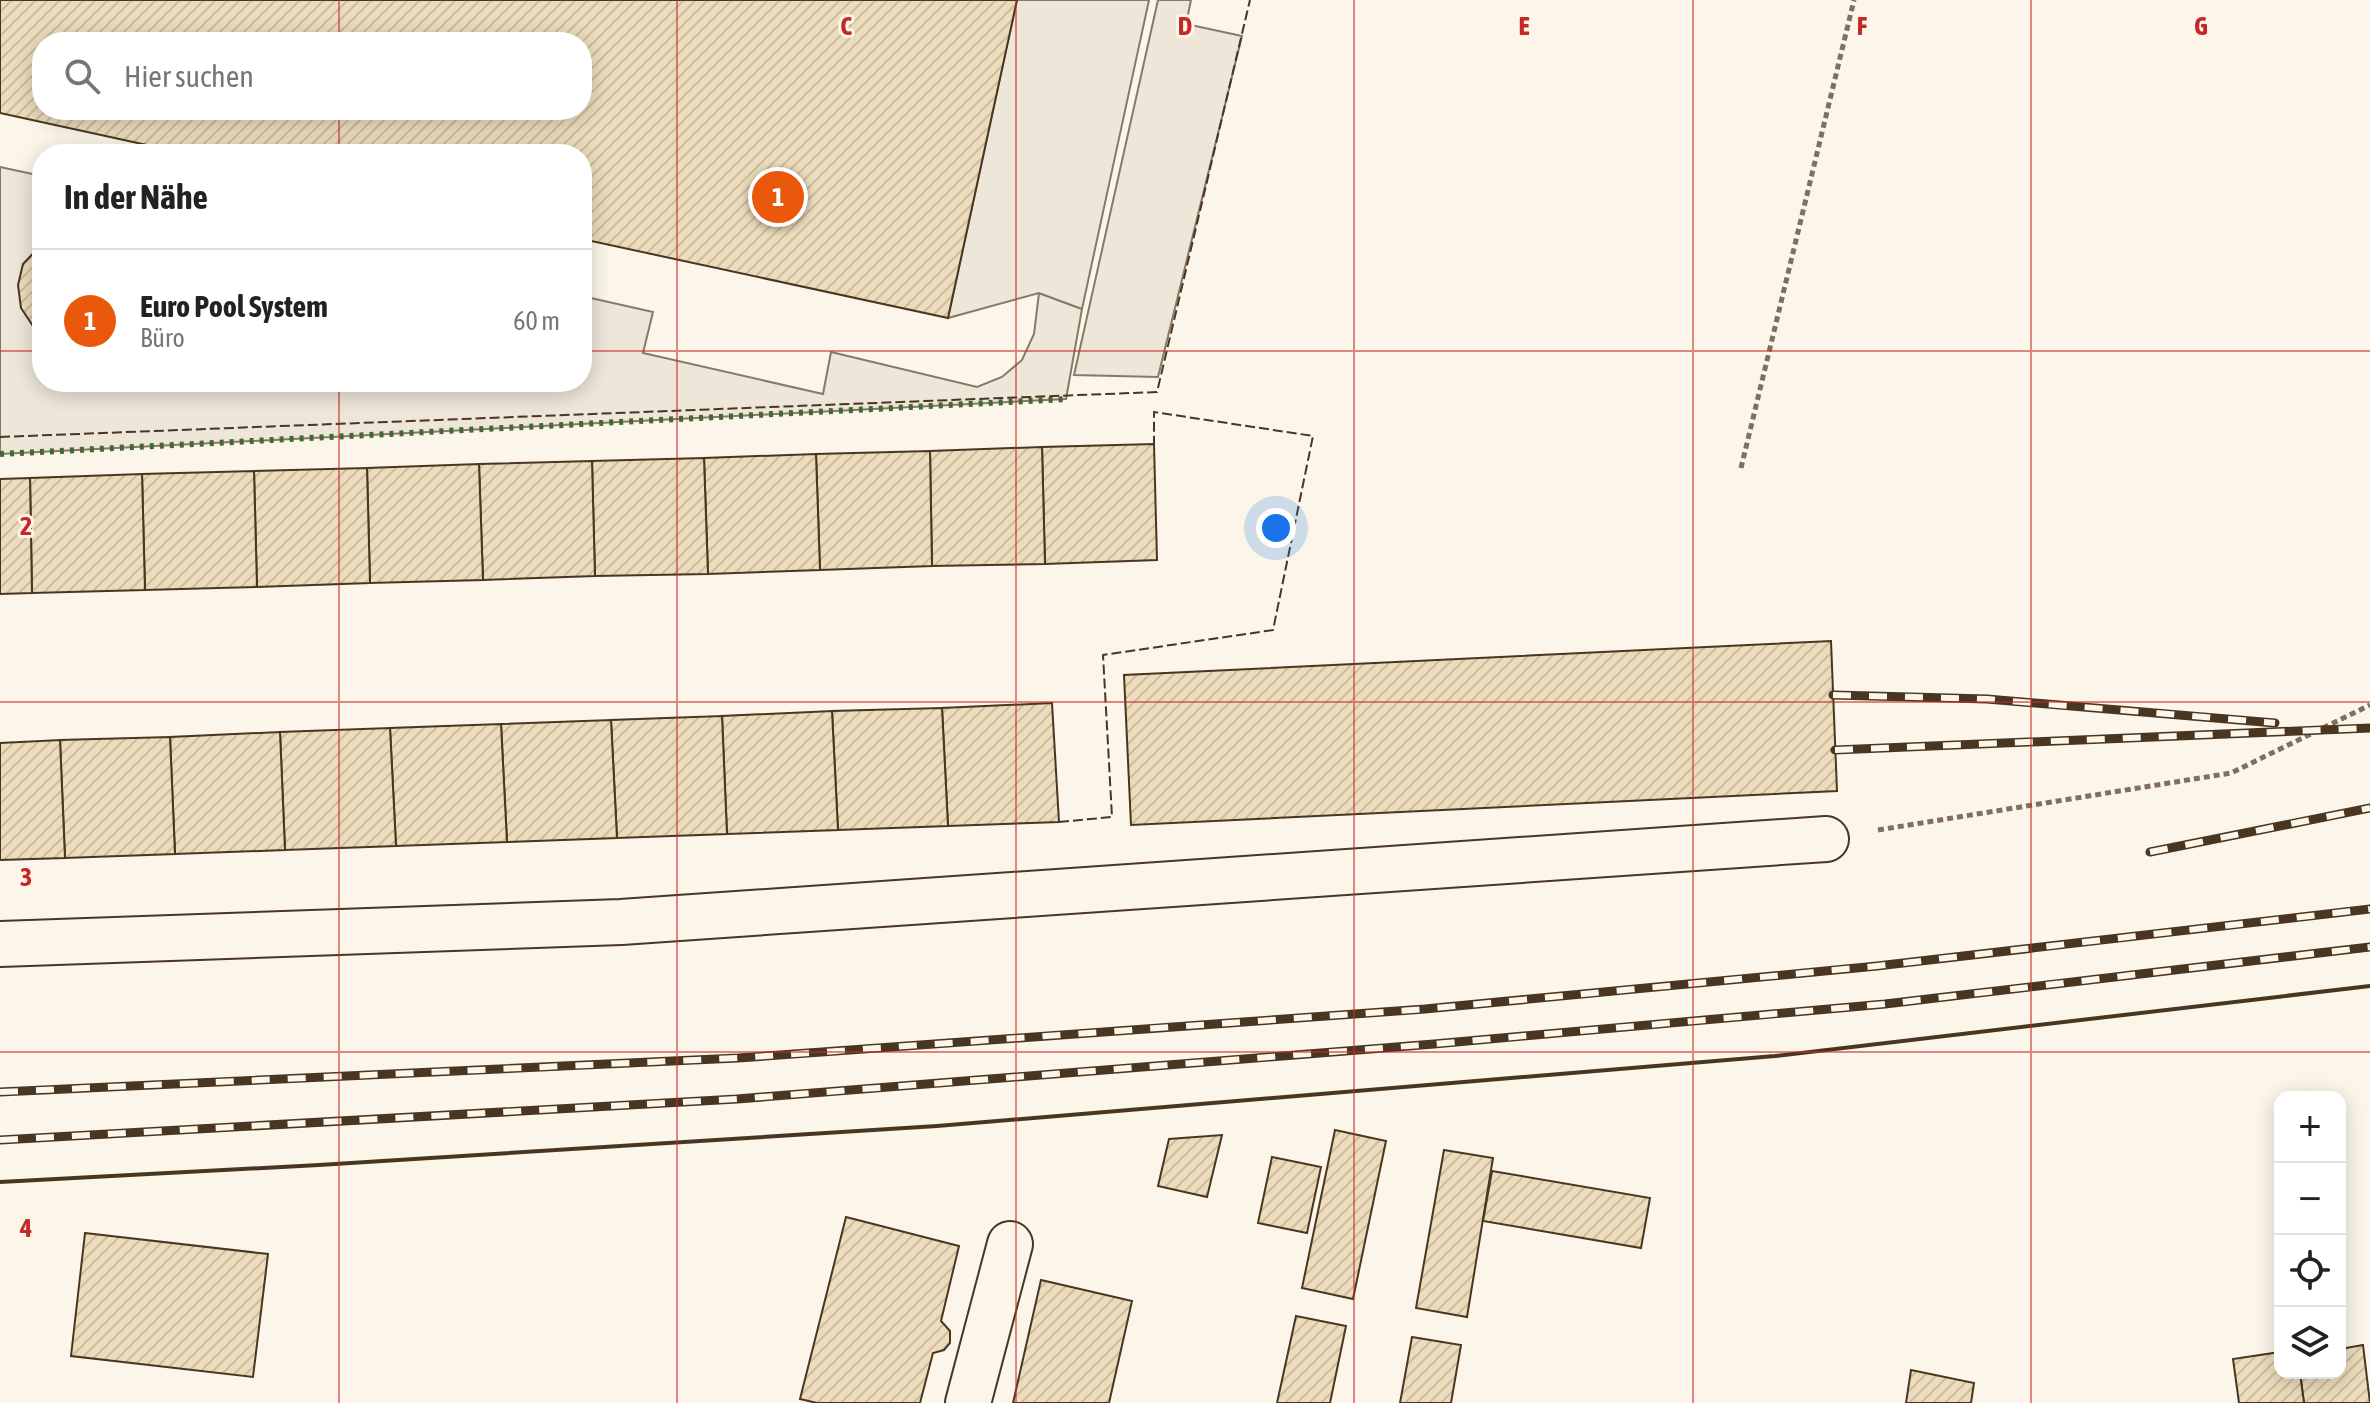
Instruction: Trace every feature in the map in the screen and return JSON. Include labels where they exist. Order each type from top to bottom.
[{"type":"lane","points":[[0,944],[621,922],[1826,839]]},
{"type":"lane","points":[[968,1403],[1010,1244]]},
{"type":"path","points":[[1741,468],[1854,0]]},
{"type":"path","points":[[1826,839],[2231,773],[2370,705]]},
{"type":"shaded area","points":[[1017,0],[1149,0],[1082,309],[1039,293],[948,318]]},
{"type":"shaded area","points":[[1158,0],[1191,0],[1186,24],[1242,36],[1158,377],[1074,375]]},
{"type":"shaded area","points":[[0,167],[32,174],[32,392],[592,392],[592,298],[653,312],[643,353],[823,394],[831,352],[977,387],[1002,377],[1022,360],[1034,334],[1039,293],[1082,309],[1066,399],[0,454]]},
{"type":"building","points":[[0,0],[1017,0],[948,318],[592,241],[592,144],[142,144],[32,120],[592,120],[592,32],[32,32],[32,120],[0,113]]},
{"type":"building","points":[[32,255],[32,324],[21,308],[18,285],[23,264]]},
{"type":"building","points":[[1154,444],[1157,560],[1045,564],[1042,447]]},
{"type":"building","points":[[1042,447],[1045,564],[932,566],[930,451]]},
{"type":"building","points":[[930,451],[932,566],[820,570],[816,454]]},
{"type":"building","points":[[816,454],[820,570],[708,574],[704,458]]},
{"type":"building","points":[[704,458],[708,574],[595,576],[592,461]]},
{"type":"building","points":[[592,461],[595,576],[483,580],[479,464]]},
{"type":"building","points":[[479,464],[483,580],[370,583],[367,468]]},
{"type":"building","points":[[367,468],[370,583],[257,587],[254,471]]},
{"type":"building","points":[[254,471],[257,587],[145,590],[142,474]]},
{"type":"building","points":[[142,474],[145,590],[32,593],[30,478]]},
{"type":"building","points":[[30,478],[32,593],[0,594],[0,479]]},
{"type":"building","points":[[1831,641],[1837,791],[1131,825],[1124,675]]},
{"type":"building","points":[[1052,703],[1059,822],[948,826],[942,708]]},
{"type":"building","points":[[942,708],[948,826],[838,830],[832,711]]},
{"type":"building","points":[[832,711],[838,830],[727,834],[722,716]]},
{"type":"building","points":[[722,716],[727,834],[617,838],[611,720]]},
{"type":"building","points":[[611,720],[617,838],[507,842],[501,724]]},
{"type":"building","points":[[501,724],[507,842],[396,846],[390,728]]},
{"type":"building","points":[[390,728],[396,846],[285,850],[280,732]]},
{"type":"building","points":[[280,732],[285,850],[175,854],[170,737]]},
{"type":"building","points":[[170,737],[175,854],[65,858],[60,740]]},
{"type":"building","points":[[60,740],[65,858],[0,860],[0,743]]},
{"type":"building","points":[[1335,1130],[1386,1141],[1353,1299],[1302,1288]]},
{"type":"building","points":[[1222,1135],[1207,1197],[1158,1186],[1169,1139]]},
{"type":"building","points":[[1444,1150],[1493,1158],[1467,1317],[1416,1308]]},
{"type":"building","points":[[1272,1157],[1321,1167],[1307,1233],[1258,1223]]},
{"type":"building","points":[[1492,1171],[1650,1198],[1641,1248],[1483,1221]]},
{"type":"building","points":[[846,1217],[959,1246],[941,1321],[950,1331],[950,1343],[944,1350],[933,1353],[920,1403],[817,1403],[800,1399]]},
{"type":"building","points":[[85,1233],[268,1254],[253,1377],[71,1356]]},
{"type":"building","points":[[1041,1280],[1132,1301],[1109,1403],[1013,1403]]},
{"type":"building","points":[[1296,1316],[1346,1326],[1330,1403],[1277,1403]]},
{"type":"building","points":[[1412,1337],[1461,1345],[1451,1403],[1400,1403]]},
{"type":"building","points":[[2363,1345],[2370,1403],[2304,1403],[2301,1379],[2346,1379],[2346,1348]]},
{"type":"building","points":[[2274,1353],[2274,1379],[2301,1379],[2304,1403],[2239,1403],[2233,1359]]},
{"type":"building","points":[[1911,1370],[1974,1383],[1971,1403],[1906,1403]]},
{"type":"railway","points":[[1833,695],[1987,699],[2275,723]]},
{"type":"railway","points":[[1835,750],[2370,728]]},
{"type":"railway","points":[[2150,852],[2370,808]]},
{"type":"railway","points":[[0,1092],[738,1058],[1425,1009],[1877,966],[2370,909]]},
{"type":"railway","points":[[0,1140],[737,1099],[1434,1044],[1885,1004],[2370,947]]},
{"type":"hedge","points":[[0,454],[1066,399]]},
{"type":"fence","points":[[0,437],[1157,392],[1250,0]]},
{"type":"fence","points":[[1059,822],[1112,817],[1103,655],[1273,630],[1313,436],[1154,412],[1154,444]]},
{"type":"wall","points":[[0,1182],[937,1126],[1775,1056],[2370,986]]},
{"type":"place","name":"Euro Pool System","points":[[778,197]]}]
